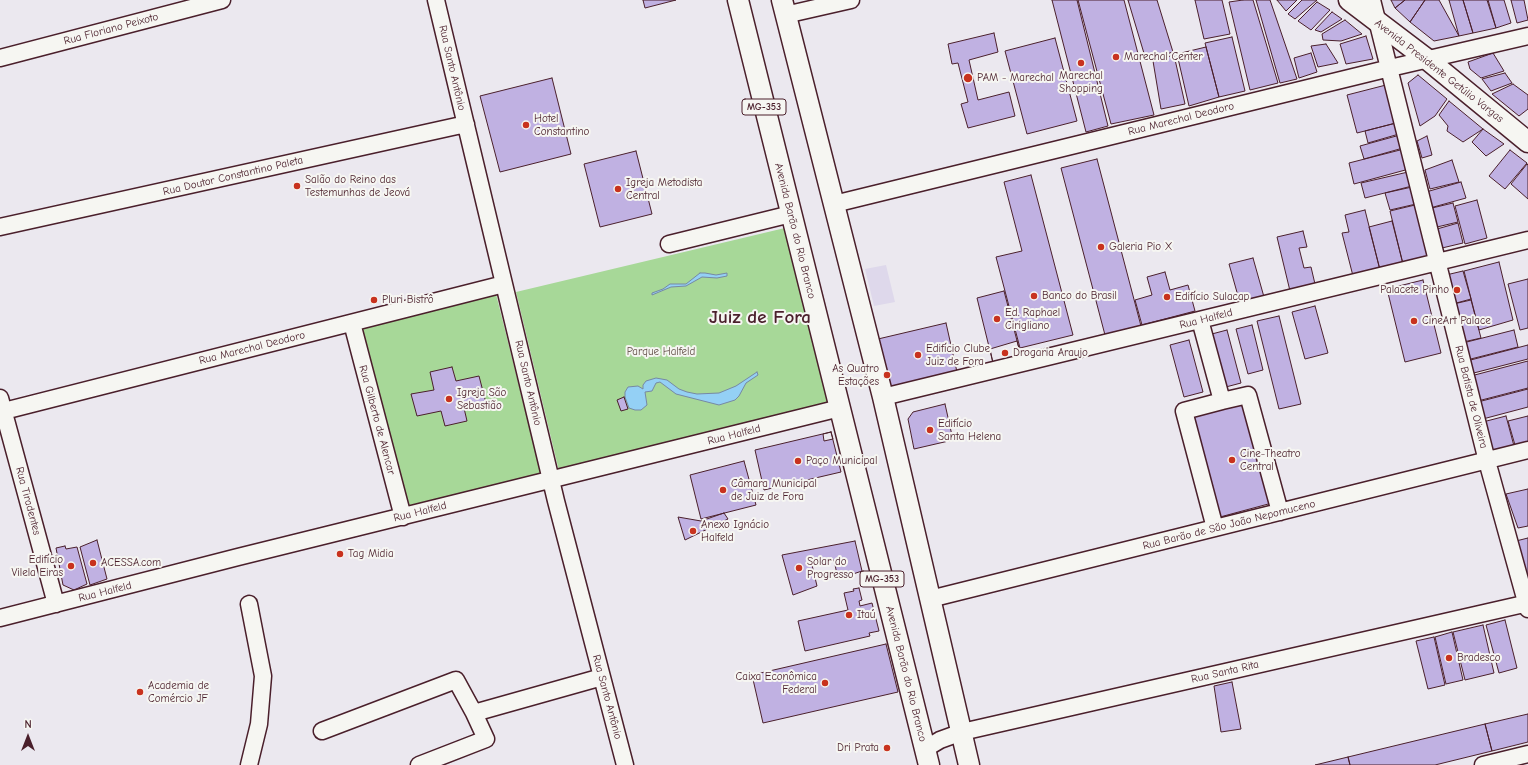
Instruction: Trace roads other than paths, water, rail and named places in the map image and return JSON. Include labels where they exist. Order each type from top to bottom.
[{"type":"main road","name":"Avenida Barão do Rio Branco","points":[[738,0],[927,757]]},
{"type":"main road","name":"Avenida Presidente Getúlio Vargas","points":[[1349,0],[1428,60],[1528,142]]},
{"type":"main road","points":[[784,7],[883,398],[970,765]]},
{"type":"street","name":"Rua Floriano Peixoto","points":[[0,58],[222,0]]},
{"type":"street","name":"Rua Santo Antônio","points":[[436,0],[551,480],[625,765]]},
{"type":"street","points":[[784,7],[851,0]]},
{"type":"street","points":[[1372,0],[1378,23]]},
{"type":"street","name":"Rua Batista de Oliveira","points":[[1378,23],[1487,461],[1528,605]]},
{"type":"street","name":"Rua Marechal Deodoro","points":[[834,204],[1390,68],[1528,36]]},
{"type":"street","name":"Rua Doutor Constantino Paleta","points":[[0,227],[466,124]]},
{"type":"street","points":[[670,244],[791,214]]},
{"type":"street","name":"Rua Halfeld","points":[[883,398],[1528,240]]},
{"type":"street","name":"Rua Marechal Deodoro","points":[[1,407],[352,323],[504,284]]},
{"type":"street","points":[[1200,320],[1222,401]]},
{"type":"street","name":"Rua Gilberto de Alencar","points":[[352,323],[403,517]]},
{"type":"street","points":[[1215,528],[1184,411],[1248,394],[1280,512]]},
{"type":"street","name":"Rua Tiradentes","points":[[1,407],[56,604]]},
{"type":"street","name":"Rua Halfeld","points":[[0,618],[840,408]]},
{"type":"street","name":"Rua Barão de São João Nepomuceno","points":[[930,599],[1528,450]]},
{"type":"street","points":[[249,604],[263,676],[259,724],[249,765]]},
{"type":"street","name":"Rua Santa Rita","points":[[927,757],[940,740],[962,732],[1528,605]]},
{"type":"street","points":[[474,713],[602,677]]},
{"type":"street","points":[[322,731],[456,680],[486,739],[419,765]]},
{"type":"street","points":[[1483,765],[1528,754]]},
{"type":"water","points":[[700,273],[716,275],[727,273],[727,276],[717,278],[702,277],[686,286],[671,287],[652,295],[652,293],[663,289],[670,284],[686,284]]},
{"type":"water","points":[[757,372],[758,375],[746,383],[735,400],[719,405],[676,394],[660,382],[656,383],[652,391],[645,392],[647,405],[641,410],[629,408],[625,397],[625,392],[628,387],[638,386],[643,389],[643,385],[646,381],[656,378],[667,380],[679,389],[687,392],[697,394],[719,393],[736,386]]},
{"type":"place","name":"Marechal Center","points":[[1116,57]]},
{"type":"place","name":"Marechal Shopping","points":[[1081,63]]},
{"type":"place","name":"PAM - Marechal","points":[[968,78]]},
{"type":"place","name":"Hotel Constantino","points":[[526,125]]},
{"type":"place","name":"Salão do Reino das Testemunhas de Jeová","points":[[297,186]]},
{"type":"place","name":"Igreja Metodista Central","points":[[618,189]]},
{"type":"place","name":"Galeria Pio X","points":[[1101,247]]},
{"type":"place","name":"Palacete Pinho","points":[[1457,290]]},
{"type":"place","name":"Banco do Brasil","points":[[1034,296]]},
{"type":"place","name":"Edifício Sulacap","points":[[1167,297]]},
{"type":"place","name":"Pluri Bistrô","points":[[374,300]]},
{"type":"place","name":"Ed. Raphael Cirigliano","points":[[997,319]]},
{"type":"place","name":"CineArt Palace","points":[[1414,321]]},
{"type":"place","name":"Drogaria Araujo","points":[[1005,353]]},
{"type":"place","name":"Edifício Clube Juiz de Fora","points":[[918,355]]},
{"type":"place","name":"As Quatro Estações","points":[[887,375]]},
{"type":"place","name":"Igreja São Sebastião","points":[[449,399]]},
{"type":"place","name":"Edifício Santa Helena","points":[[930,430]]},
{"type":"place","name":"Cine-Theatro Central","points":[[1232,460]]},
{"type":"place","name":"Paço Municipal","points":[[798,461]]},
{"type":"place","name":"Câmara Municipal de Juiz de Fora","points":[[723,490]]},
{"type":"place","name":"Anexo Ignácio Halfeld","points":[[693,531]]},
{"type":"place","name":"Tag Midia","points":[[340,554]]},
{"type":"place","name":"ACESSA.com","points":[[93,563]]},
{"type":"place","name":"Edifício Vilela Eiras","points":[[71,566]]},
{"type":"place","name":"Solar do Progresso","points":[[799,568]]},
{"type":"place","name":"Itaú","points":[[849,615]]},
{"type":"place","name":"Bradesco","points":[[1449,658]]},
{"type":"place","name":"Caixa Econômica Federal","points":[[825,683]]},
{"type":"place","name":"Academia de Comércio JF","points":[[140,692]]},
{"type":"place","name":"Dri Prata","points":[[887,748]]},
{"type":"district","name":"Juiz de Fora","points":[[760,318]]},
{"type":"park label","name":"Parque Halfeld","points":[[661,352]]}]
